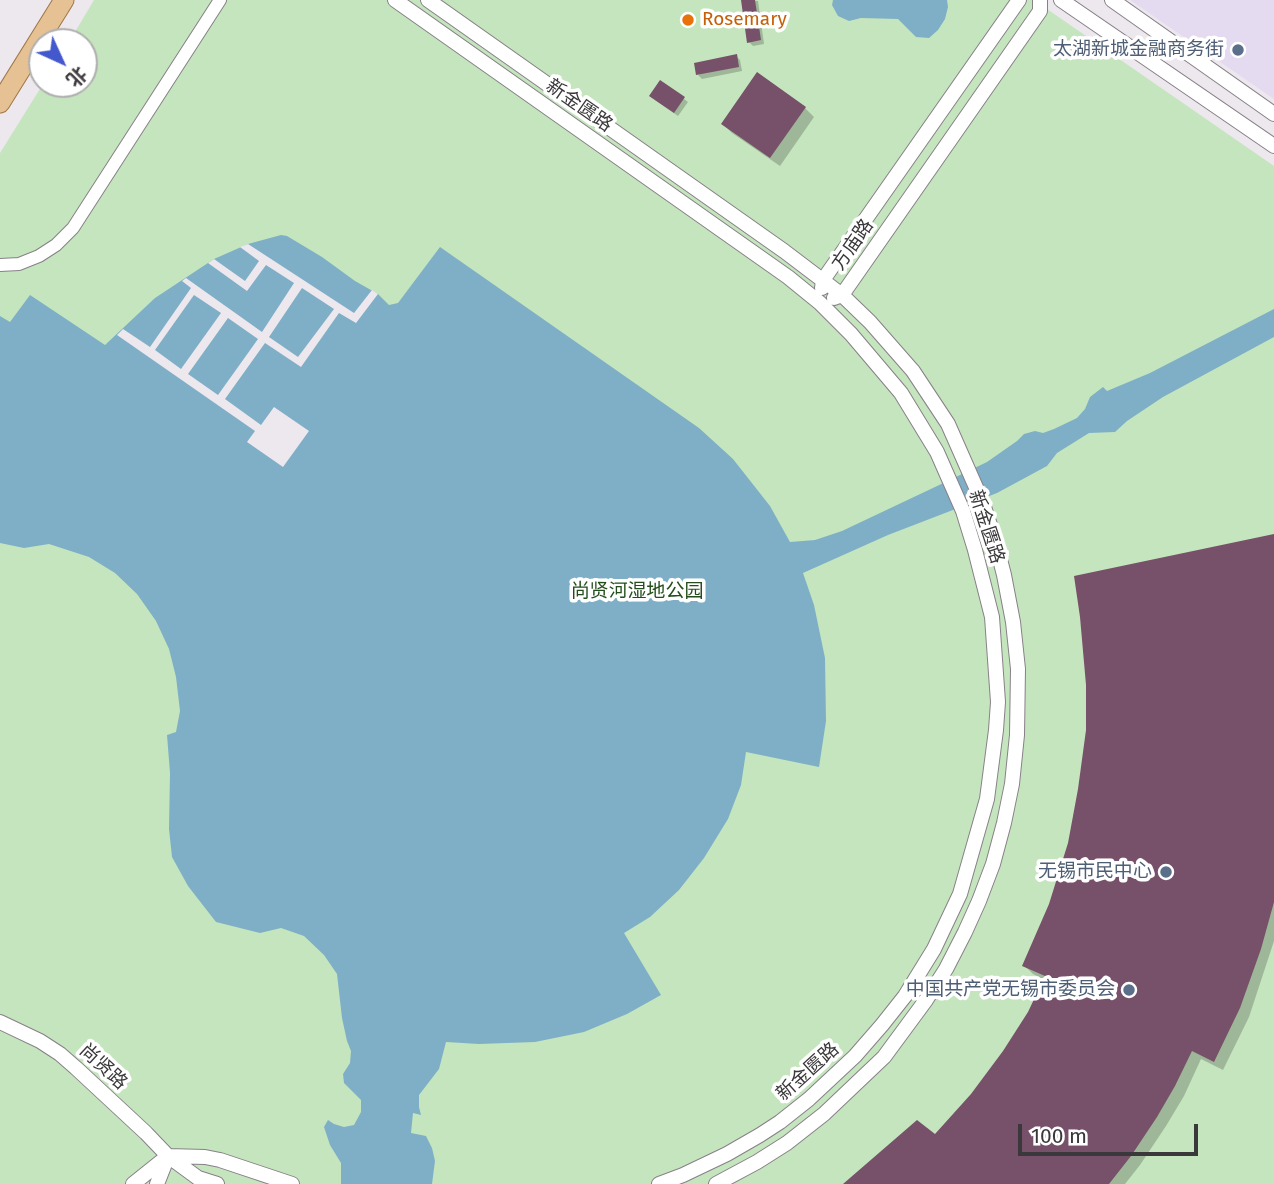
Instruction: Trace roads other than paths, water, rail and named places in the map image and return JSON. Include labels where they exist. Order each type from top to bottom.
[{"type":"main road","points":[[0,103],[64,0]]},
{"type":"street","points":[[0,265],[19,264],[39,256],[56,245],[73,228],[220,0]]},
{"type":"street","name":"新金匮路","points":[[395,0],[788,277],[820,303],[860,344],[901,393],[937,452],[963,510],[992,617],[998,702],[987,799],[960,894],[934,949],[905,996],[834,1078],[760,1135],[727,1154],[659,1184]]},
{"type":"street","name":"新金匮路","points":[[428,0],[784,251],[842,295],[889,341],[913,371],[948,424],[982,501],[995,540],[1009,598],[1019,694],[1012,784],[993,864],[979,901],[946,969],[884,1056],[824,1114],[792,1139],[716,1184]]},
{"type":"street","name":"方庙路","points":[[1019,0],[823,280],[820,303],[842,295],[1040,11],[1040,0]]},
{"type":"street","points":[[1060,0],[1274,146]]},
{"type":"street","points":[[1112,0],[1274,114]]},
{"type":"street","name":"尚贤路","points":[[0,1023],[40,1041],[60,1054],[167,1157]]},
{"type":"street","points":[[157,1184],[167,1157]]},
{"type":"street","points":[[167,1157],[198,1178],[217,1184]]},
{"type":"street","points":[[133,1184],[167,1157],[205,1157],[220,1160],[292,1184]]},
{"type":"water","points":[[833,0],[947,0],[948,7],[945,19],[929,38],[916,37],[898,19],[861,18],[849,21],[838,16],[832,5]]},
{"type":"water","points":[[281,235],[322,257],[378,294],[389,305],[398,303],[440,247],[699,428],[733,459],[770,506],[790,542],[815,540],[842,531],[987,462],[1024,434],[1035,431],[1043,433],[1077,418],[1090,397],[1103,387],[1107,391],[1150,373],[1274,309],[1274,337],[1163,397],[1115,432],[1089,433],[1057,453],[1047,466],[997,493],[888,535],[803,573],[814,605],[825,658],[826,721],[819,767],[746,752],[741,785],[728,819],[704,858],[679,890],[650,917],[624,933],[661,995],[627,1014],[584,1032],[535,1042],[446,1042],[439,1069],[419,1095],[421,1115],[413,1113],[411,1133],[426,1136],[432,1148],[435,1161],[432,1184],[341,1184],[341,1163],[330,1145],[324,1127],[328,1120],[344,1127],[354,1125],[361,1112],[361,1100],[344,1083],[343,1074],[350,1063],[351,1051],[342,1018],[337,974],[324,955],[304,936],[281,928],[260,933],[216,922],[188,886],[172,857],[167,735],[176,732],[180,711],[169,649],[156,621],[137,594],[115,573],[89,557],[49,544],[24,548],[0,543],[0,316],[10,322],[30,295],[105,345],[155,298],[214,259],[248,244]]},
{"type":"place","name":"Rosemary","points":[[688,20]]},
{"type":"place","name":"太湖新城金融商务街","points":[[1238,50]]},
{"type":"place","name":"无锡市民中心","points":[[1166,872]]},
{"type":"place","name":"中国共产党无锡市委员会","points":[[1129,990]]},
{"type":"park label","name":"尚贤河湿地公园","points":[[637,592]]}]
